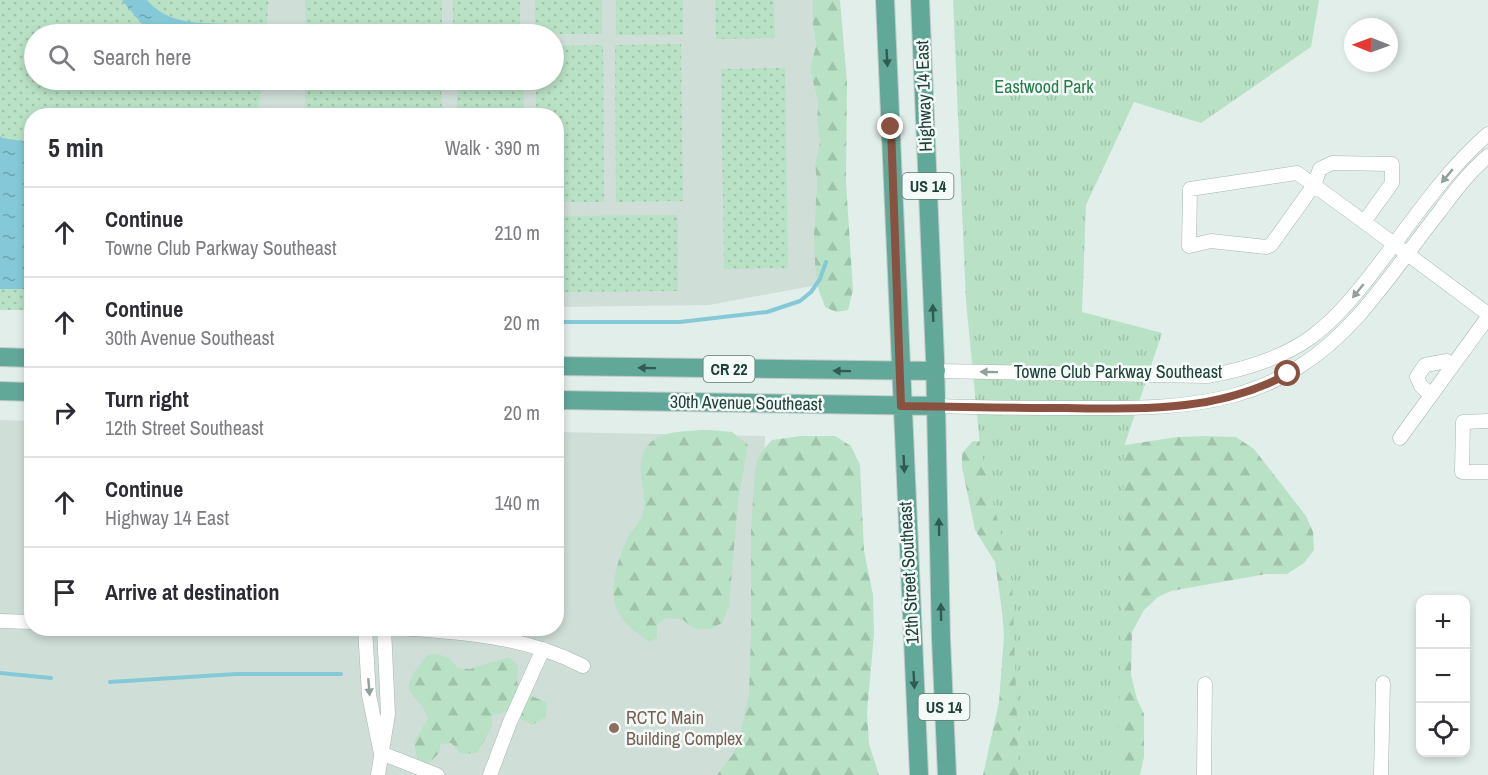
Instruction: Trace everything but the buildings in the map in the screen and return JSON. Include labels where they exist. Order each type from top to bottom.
[{"type":"main road","name":"Highway 14 East","points":[[885,0],[900,371]]},
{"type":"main road","name":"Highway 14 East","points":[[920,0],[936,371]]},
{"type":"main road","points":[[0,357],[24,358]]},
{"type":"main road","name":"30th Avenue Southeast","points":[[564,366],[936,371]]},
{"type":"main road","name":"12th Street Southeast","points":[[900,371],[919,775]]},
{"type":"main road","name":"12th Street Southeast","points":[[936,371],[941,639],[947,775]]},
{"type":"main road","points":[[0,391],[24,392]]},
{"type":"main road","name":"30th Avenue Southeast","points":[[564,400],[936,406]]},
{"type":"street","name":"Towne Club Parkway Southeast","points":[[936,371],[1208,376],[1236,370],[1287,352],[1311,338],[1355,296],[1454,168],[1488,134]]},
{"type":"street","name":"Towne Club Parkway Southeast","points":[[936,406],[1096,409],[1161,407],[1212,402],[1242,394],[1288,374],[1323,351],[1359,315],[1455,191],[1476,166],[1488,156]]},
{"type":"street","points":[[1364,222],[1392,183],[1392,164],[1332,163],[1320,169],[1314,185],[1271,245],[1266,247],[1211,241],[1189,246],[1190,189],[1297,173],[1314,185],[1395,245],[1488,316],[1400,438]]},
{"type":"street","points":[[1431,395],[1421,386],[1417,377],[1425,365],[1447,361],[1453,365]]},
{"type":"street","points":[[1488,422],[1462,422],[1462,472],[1488,472]]},
{"type":"street","points":[[0,621],[24,622]]},
{"type":"street","points":[[365,636],[369,695],[381,753]]},
{"type":"street","points":[[378,775],[388,714],[384,636]]},
{"type":"street","points":[[485,636],[543,649],[583,666]]},
{"type":"street","points":[[490,775],[510,722],[543,649]]},
{"type":"street","points":[[1382,775],[1383,683]]},
{"type":"street","points":[[1204,775],[1205,684]]},
{"type":"street","points":[[381,753],[437,775]]},
{"type":"shaded area","points":[[269,0],[813,0],[816,46],[810,69],[818,102],[817,123],[820,142],[815,164],[817,183],[814,234],[817,285],[709,305],[564,307],[564,108],[259,108],[261,90],[564,90],[564,24],[267,24]]},
{"type":"shaded area","points":[[0,420],[24,421],[24,636],[564,636],[564,432],[765,436],[759,712],[734,775],[0,775]]},
{"type":"green space","points":[[0,0],[269,0],[267,24],[24,24],[24,90],[261,90],[259,108],[24,108],[24,310],[0,310]]},
{"type":"green space","points":[[305,0],[442,0],[442,24],[306,24]]},
{"type":"green space","points":[[453,0],[520,0],[520,24],[453,24]]},
{"type":"green space","points":[[535,0],[602,0],[602,34],[564,34],[564,24],[535,24]]},
{"type":"green space","points":[[616,0],[683,0],[683,35],[616,35]]},
{"type":"green space","points":[[715,0],[774,0],[775,38],[716,39]]},
{"type":"green space","points":[[813,0],[840,0],[847,83],[846,183],[853,290],[848,310],[836,312],[825,307],[817,285],[815,263],[817,183],[815,164],[820,142],[817,123],[818,102],[810,69],[816,46]]},
{"type":"green space","name":"Eastwood Park","points":[[953,0],[1319,0],[1311,47],[1201,123],[1134,102],[1086,205],[1082,312],[1162,333],[1124,447],[1118,775],[1019,775],[1012,581],[980,446],[966,301]]},
{"type":"green space","points":[[681,44],[683,201],[616,202],[615,45]]},
{"type":"green space","points":[[603,45],[604,202],[564,202],[564,108],[536,108],[536,90],[564,90],[564,46]]},
{"type":"green space","points":[[785,68],[788,268],[724,269],[721,69]]},
{"type":"green space","points":[[305,90],[441,90],[442,108],[305,108]]},
{"type":"green space","points":[[457,90],[523,90],[524,108],[457,108]]},
{"type":"green space","points":[[678,215],[678,291],[564,292],[564,216]]},
{"type":"green space","points":[[710,430],[732,432],[748,445],[738,501],[729,606],[722,623],[710,629],[693,628],[682,619],[667,618],[657,624],[657,638],[649,642],[622,618],[615,606],[614,596],[615,574],[621,553],[629,535],[641,519],[644,507],[642,458],[645,449],[657,437],[680,432]]},
{"type":"green space","points":[[801,436],[835,436],[851,446],[860,465],[864,551],[873,595],[874,634],[867,712],[869,744],[879,775],[717,775],[734,753],[749,694],[751,529],[755,470],[759,455],[772,440]]},
{"type":"green space","points":[[1177,437],[1236,437],[1254,449],[1306,516],[1313,532],[1314,550],[1304,563],[1287,574],[1266,574],[1171,591],[1158,597],[1144,610],[1132,632],[1131,675],[1137,699],[1144,714],[1144,757],[1140,775],[983,775],[999,702],[1004,636],[995,562],[975,530],[962,467],[962,453],[973,441],[1112,447]]},
{"type":"green space","points":[[438,654],[449,658],[458,668],[470,669],[508,657],[518,665],[519,690],[547,703],[546,717],[532,725],[506,711],[492,716],[492,726],[477,753],[461,754],[451,743],[441,744],[439,753],[428,764],[417,759],[414,742],[428,718],[408,688],[412,675],[427,655]]},
{"type":"water","points":[[122,0],[147,0],[165,14],[185,21],[229,24],[142,24]]},
{"type":"water","points":[[0,136],[24,142],[24,289],[0,289]]},
{"type":"waterway","points":[[564,322],[680,322],[767,312],[800,301],[811,292],[820,279],[826,262]]},
{"type":"waterway","points":[[0,673],[51,678]]},
{"type":"waterway","points":[[110,682],[236,674],[341,674]]},
{"type":"place","name":"RCTC Main Building Complex","points":[[614,728]]},
{"type":"route","points":[[891,127],[901,406],[1096,409],[1193,405],[1258,389],[1288,374]]}]
